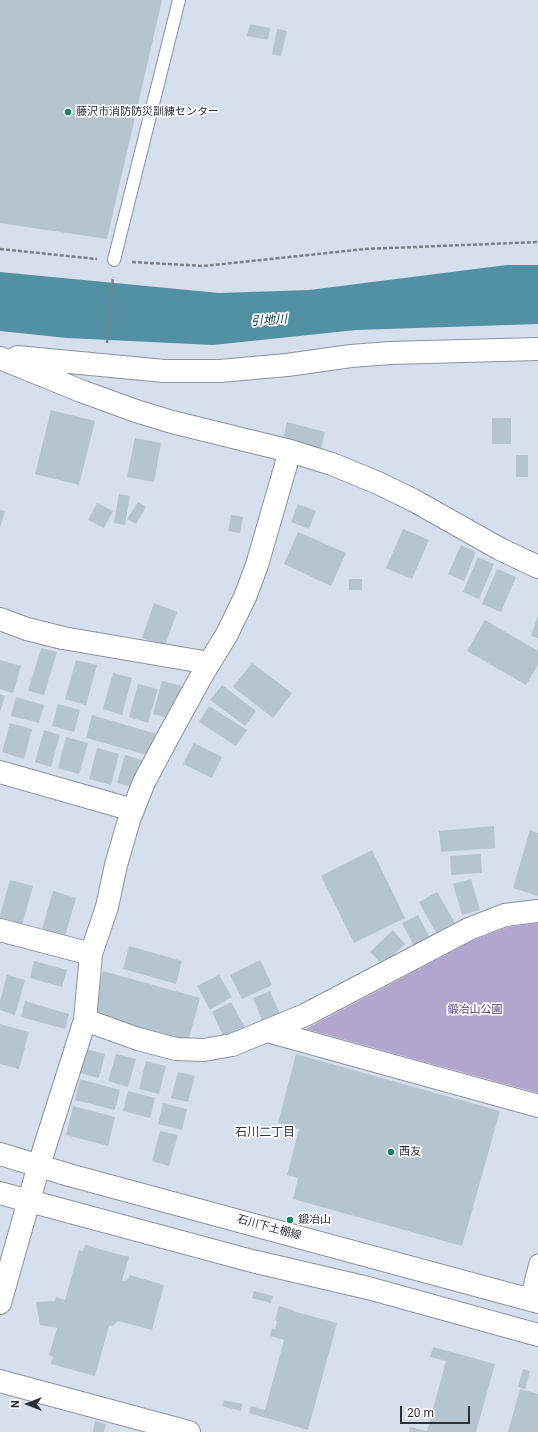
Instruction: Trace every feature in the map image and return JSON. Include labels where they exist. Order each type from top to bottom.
[{"type":"street","points":[[0,355],[164,371],[220,371],[390,353],[538,349]]},
{"type":"street","points":[[0,358],[81,391],[136,411],[172,422],[290,451],[332,464],[378,483],[413,500],[500,549],[538,567]]},
{"type":"street","points":[[0,1303],[39,1165],[85,1020],[91,954],[107,907],[116,865],[133,810],[144,782],[209,663],[227,634],[245,598],[257,565],[290,451]]},
{"type":"street","points":[[0,619],[27,629],[63,638],[209,663]]},
{"type":"street","points":[[0,772],[133,810]]},
{"type":"street","points":[[85,1020],[138,1039],[176,1048],[204,1050],[232,1045],[305,1015],[469,929],[505,914],[538,911]]},
{"type":"street","points":[[0,930],[91,954]]},
{"type":"street","points":[[267,1031],[538,1106]]},
{"type":"street","name":"石川下土棚線","points":[[0,1154],[534,1300]]},
{"type":"street","points":[[0,1192],[252,1261],[368,1288],[538,1335]]},
{"type":"street","points":[[534,1300],[538,1263]]},
{"type":"street","points":[[0,1381],[125,1423],[189,1432]]},
{"type":"lane","points":[[114,260],[179,0]]},
{"type":"path","points":[[0,249],[114,260],[204,266],[365,249],[538,242]]},
{"type":"path","points":[[107,344],[113,273]]},
{"type":"green space","name":"鍛冶山公園","points":[[538,923],[538,1093],[306,1029],[472,941],[508,927]]},
{"type":"water","name":"引地川","points":[[507,265],[538,265],[538,324],[356,330],[213,345],[67,338],[0,331],[0,272],[219,293],[309,290]]},
{"type":"building","name":"藤沢市消防防災訓練センター","points":[[0,0],[162,0],[107,239],[0,223]]},
{"type":"building","points":[[250,24],[270,28],[268,40],[247,36]]},
{"type":"building","points":[[277,29],[287,31],[281,56],[272,54]]},
{"type":"building","points":[[51,410],[95,421],[79,485],[35,474]]},
{"type":"building","points":[[492,418],[511,418],[511,444],[492,444]]},
{"type":"building","points":[[287,422],[325,432],[320,452],[282,443]]},
{"type":"building","points":[[135,438],[161,443],[154,482],[127,477]]},
{"type":"building","points":[[516,455],[528,455],[528,477],[516,477]]},
{"type":"building","points":[[119,494],[130,496],[125,525],[114,523]]},
{"type":"building","points":[[138,502],[146,507],[136,524],[127,519]]},
{"type":"building","points":[[97,503],[113,511],[104,528],[88,520]]},
{"type":"building","points":[[298,504],[316,511],[309,529],[291,522]]},
{"type":"building","points":[[0,510],[5,511],[0,528]]},
{"type":"building","points":[[231,515],[243,517],[240,533],[228,531]]},
{"type":"building","points":[[403,529],[429,540],[412,579],[386,568]]},
{"type":"building","points":[[298,532],[346,553],[331,586],[284,564]]},
{"type":"building","points":[[461,545],[476,552],[464,581],[448,574]]},
{"type":"building","points":[[478,557],[494,564],[479,599],[463,592]]},
{"type":"building","points":[[497,569],[516,577],[501,612],[482,604]]},
{"type":"building","points":[[349,579],[362,579],[362,590],[349,590]]},
{"type":"building","points":[[154,603],[177,612],[165,646],[142,638]]},
{"type":"building","points":[[538,616],[538,638],[531,636]]},
{"type":"building","points":[[485,620],[538,651],[538,665],[526,685],[467,651]]},
{"type":"building","points":[[41,648],[57,652],[44,695],[28,691]]},
{"type":"building","points":[[0,660],[21,666],[13,693],[0,689]]},
{"type":"building","points":[[76,660],[97,665],[86,705],[65,699]]},
{"type":"building","points":[[252,663],[292,693],[273,718],[233,687]]},
{"type":"building","points":[[113,673],[132,678],[122,715],[103,709]]},
{"type":"building","points":[[162,681],[182,686],[173,719],[153,714]]},
{"type":"building","points":[[138,684],[158,689],[148,723],[129,717]]},
{"type":"building","points":[[222,685],[256,711],[245,726],[210,700]]},
{"type":"building","points":[[0,694],[5,696],[0,712]]},
{"type":"building","points":[[16,697],[44,705],[39,723],[11,716]]},
{"type":"building","points":[[58,704],[80,710],[74,732],[52,726]]},
{"type":"building","points":[[209,706],[247,730],[236,746],[199,722]]},
{"type":"building","points":[[92,715],[157,734],[151,756],[86,738]]},
{"type":"building","points":[[10,723],[32,729],[24,759],[2,752]]},
{"type":"building","points":[[44,730],[60,735],[51,767],[35,762]]},
{"type":"building","points":[[66,737],[88,743],[79,774],[58,768]]},
{"type":"building","points":[[194,743],[222,757],[212,778],[183,764]]},
{"type":"building","points":[[97,748],[119,754],[111,785],[89,779]]},
{"type":"building","points":[[125,755],[145,761],[138,789],[117,783]]},
{"type":"building","points":[[494,826],[495,848],[441,852],[439,831]]},
{"type":"building","points":[[530,830],[538,833],[538,896],[513,888]]},
{"type":"building","points":[[372,850],[405,918],[354,943],[321,876]]},
{"type":"building","points":[[481,854],[482,873],[451,875],[450,856]]},
{"type":"building","points":[[471,879],[480,910],[462,915],[453,884]]},
{"type":"building","points":[[10,880],[33,886],[22,925],[0,919]]},
{"type":"building","points":[[53,891],[76,898],[65,936],[42,930]]},
{"type":"building","points":[[437,892],[455,923],[436,933],[419,902]]},
{"type":"building","points":[[418,915],[432,942],[416,950],[402,923]]},
{"type":"building","points":[[393,930],[405,944],[383,965],[370,952]]},
{"type":"building","points":[[129,946],[182,961],[176,984],[123,969]]},
{"type":"building","points":[[260,960],[272,985],[242,999],[230,975]]},
{"type":"building","points":[[34,961],[67,970],[62,987],[30,978]]},
{"type":"building","points":[[103,971],[200,998],[188,1041],[91,1014]]},
{"type":"building","points":[[7,975],[25,980],[15,1015],[0,1010],[0,1001]]},
{"type":"building","points":[[219,975],[232,997],[210,1010],[197,986]]},
{"type":"building","points":[[270,991],[281,1016],[263,1023],[253,998]]},
{"type":"building","points":[[25,1001],[69,1014],[65,1029],[21,1017]]},
{"type":"building","points":[[231,1002],[247,1031],[226,1042],[212,1012]]},
{"type":"building","points":[[0,1024],[29,1032],[19,1069],[0,1064]]},
{"type":"building","points":[[86,1049],[105,1054],[99,1078],[80,1073]]},
{"type":"building","points":[[116,1054],[136,1059],[128,1087],[108,1081]]},
{"type":"building","name":"西友","points":[[296,1054],[500,1111],[462,1246],[293,1199],[298,1178],[287,1175],[299,1129],[278,1123]]},
{"type":"building","points":[[146,1061],[166,1066],[159,1094],[139,1089]]},
{"type":"building","points":[[178,1072],[195,1076],[188,1102],[171,1098]]},
{"type":"building","points":[[80,1079],[120,1090],[115,1110],[75,1100]]},
{"type":"building","points":[[128,1091],[155,1098],[150,1118],[123,1111]]},
{"type":"building","points":[[163,1103],[187,1109],[182,1130],[158,1124]]},
{"type":"building","points":[[73,1106],[115,1117],[108,1146],[66,1135]]},
{"type":"building","points":[[160,1131],[178,1135],[169,1166],[152,1161]]},
{"type":"building","points":[[85,1245],[129,1257],[122,1281],[127,1280],[130,1275],[164,1285],[152,1330],[118,1321],[114,1325],[109,1326],[95,1376],[51,1364],[53,1357],[49,1355],[57,1328],[40,1325],[36,1302],[55,1301],[56,1297],[65,1300],[79,1250],[83,1251]]},
{"type":"building","points":[[254,1291],[273,1296],[271,1303],[252,1298]]},
{"type":"building","points":[[279,1306],[337,1323],[308,1430],[249,1413],[251,1406],[265,1410],[284,1340],[270,1336],[272,1328],[275,1329],[277,1321],[275,1320]]},
{"type":"building","points":[[433,1347],[495,1364],[476,1432],[409,1432],[410,1427],[427,1431],[446,1361],[430,1357]]},
{"type":"building","points":[[523,1369],[530,1371],[525,1389],[518,1387]]},
{"type":"building","points":[[520,1389],[538,1394],[538,1432],[508,1432]]},
{"type":"building","points":[[224,1400],[242,1404],[241,1411],[222,1406]]},
{"type":"building","points":[[95,1421],[106,1424],[104,1432],[93,1432]]},
{"type":"place","name":"藤沢市消防防災訓練センター","points":[[68,112]]},
{"type":"place","name":"西友","points":[[391,1152]]},
{"type":"place","name":"鍛冶山","points":[[290,1220]]},
{"type":"district","name":"石川二丁目","points":[[265,1133]]}]
